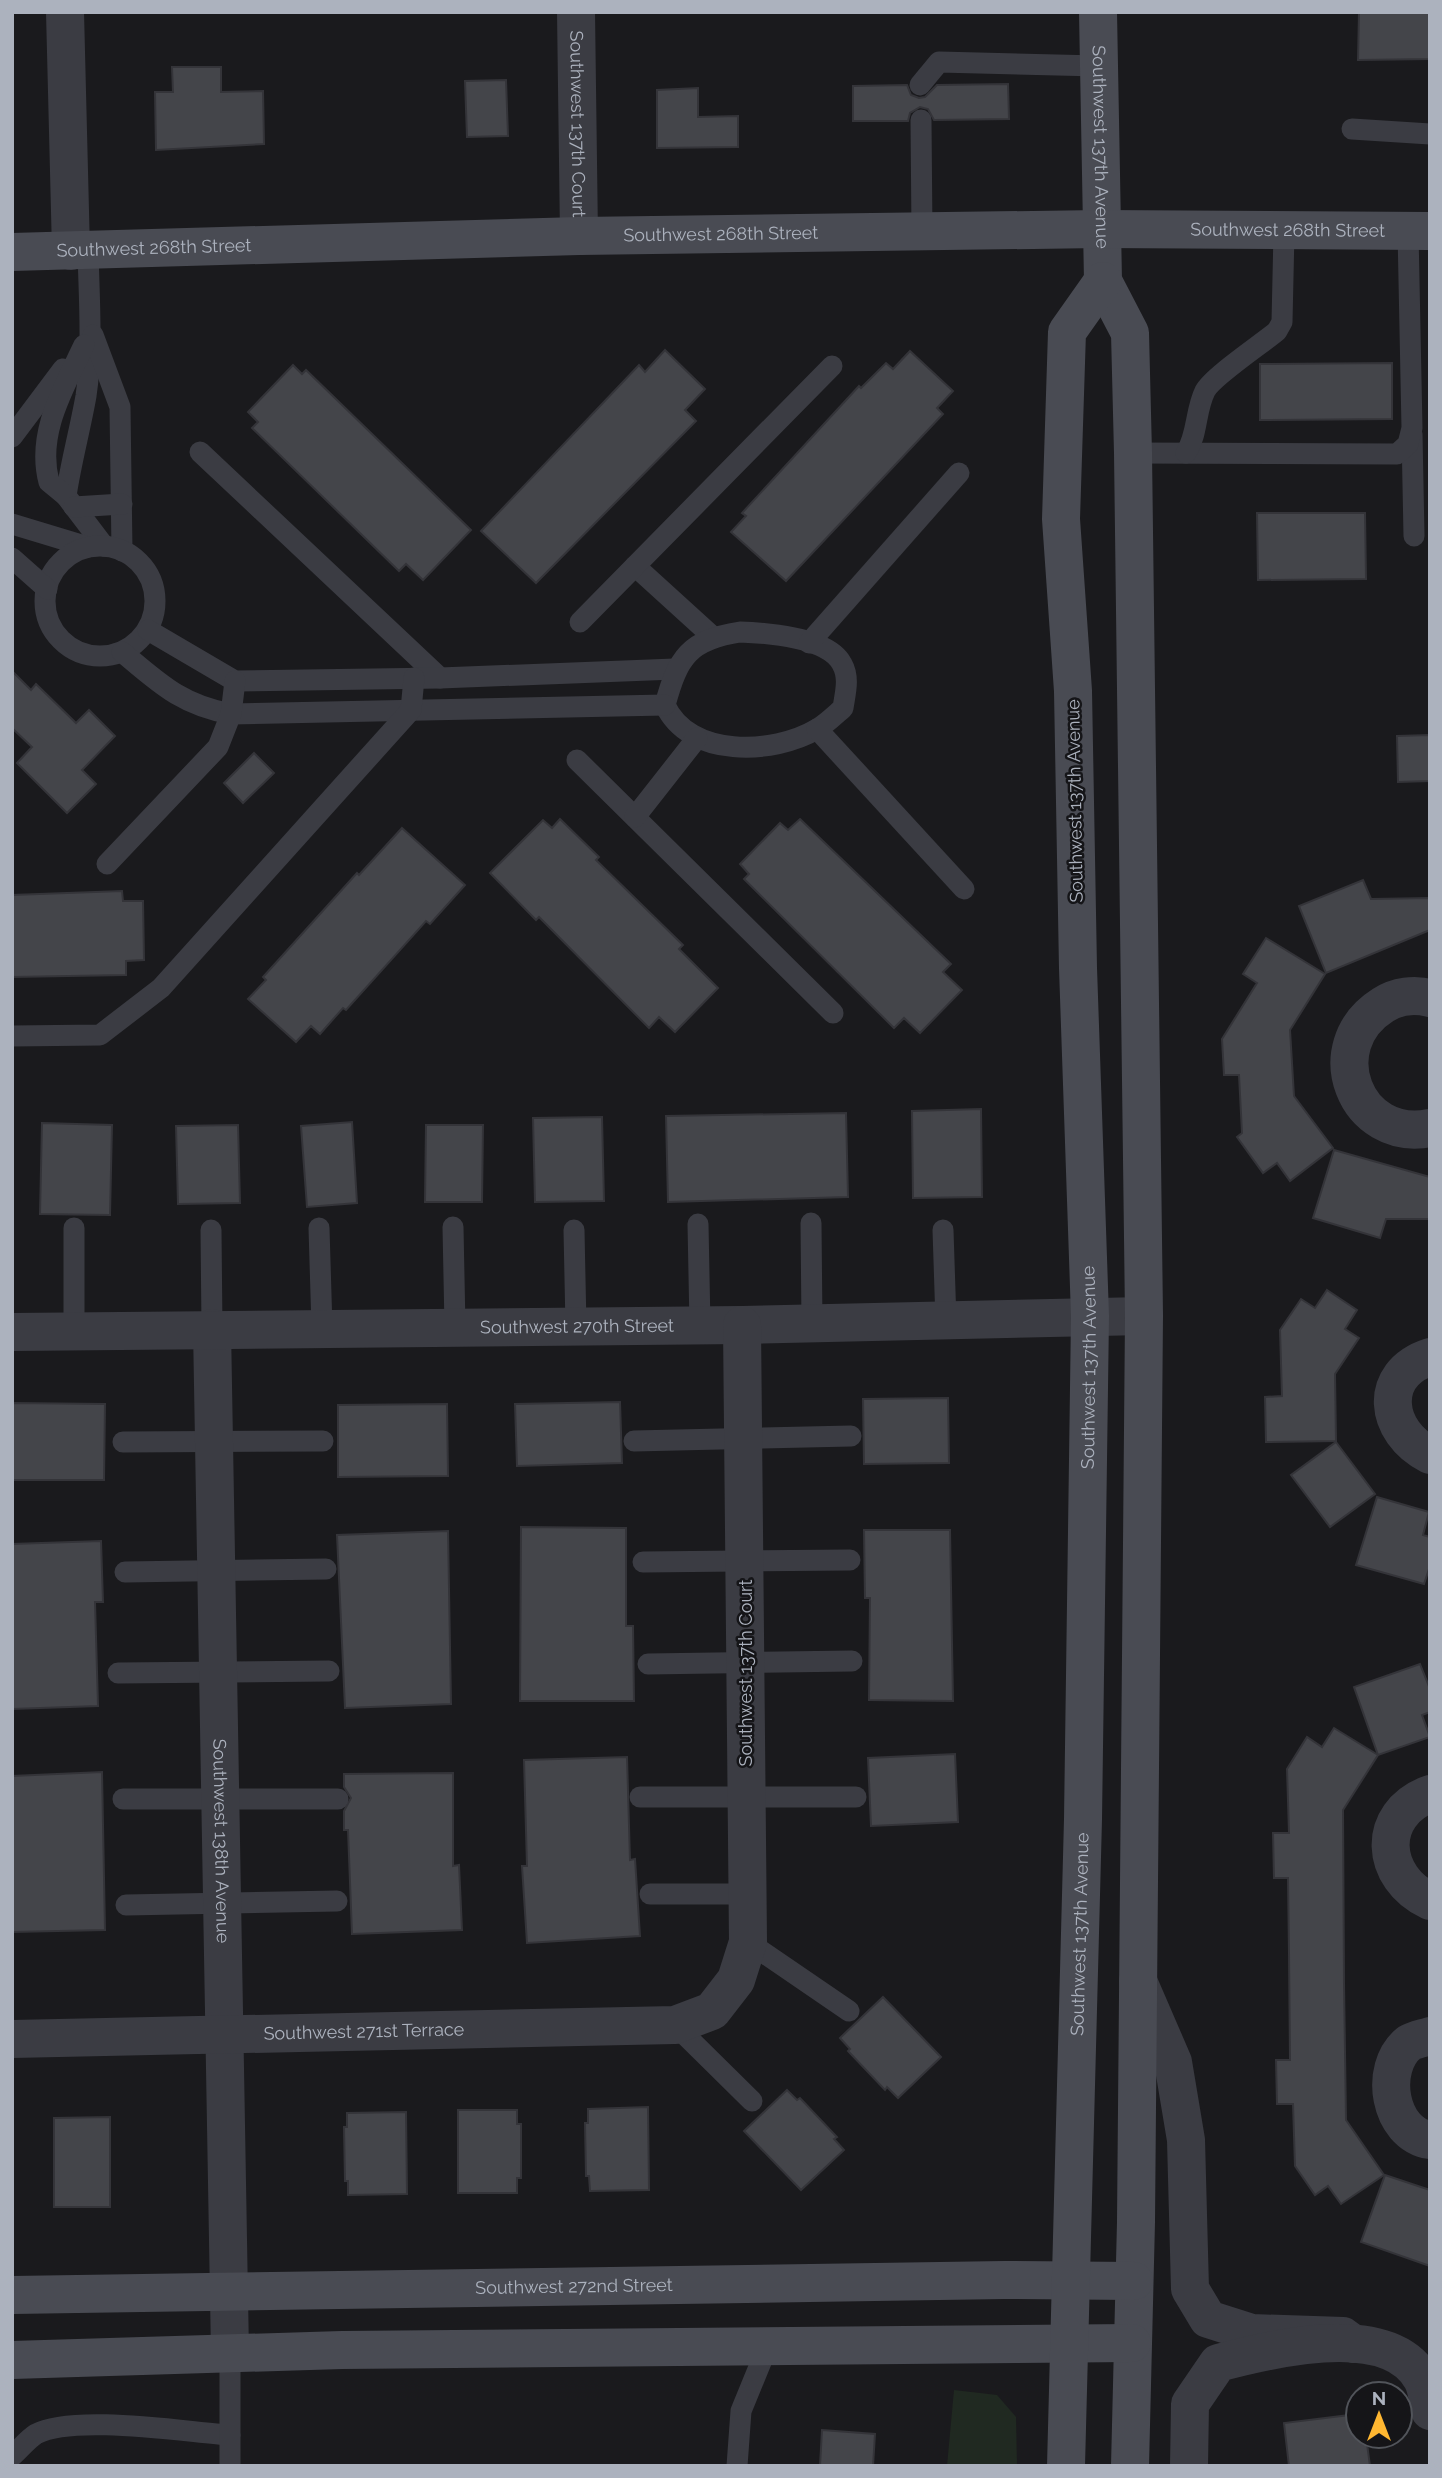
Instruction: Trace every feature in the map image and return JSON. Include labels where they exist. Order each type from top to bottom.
[{"type":"main road","name":"Southwest 137th Avenue","points":[[1098,12],[1103,281],[1130,334],[1133,453],[1144,1316],[1135,2281],[1130,2466]]},
{"type":"main road","name":"Southwest 268th Street","points":[[12,252],[579,236],[1100,229],[1419,231]]},
{"type":"main road","name":"Southwest 137th Avenue","points":[[1066,2466],[1072,2280],[1090,1317],[1078,968],[1073,691],[1061,519],[1067,332],[1103,281]]},
{"type":"main road","name":"Southwest 272nd Street","points":[[12,2295],[229,2290],[1135,2281]]},
{"type":"main road","points":[[12,2360],[230,2353],[1132,2343]]},
{"type":"street","points":[[65,12],[79,250]]},
{"type":"street","name":"Southwest 137th Court","points":[[576,12],[579,236]]},
{"type":"street","points":[[1430,998],[1418,995],[1391,1000],[1369,1014],[1354,1036],[1348,1061],[1352,1088],[1367,1110],[1388,1125],[1415,1131],[1430,1128]]},
{"type":"street","name":"Southwest 270th Street","points":[[12,1332],[212,1328],[700,1326],[1144,1316]]},
{"type":"street","name":"Southwest 137th Court","points":[[712,2011],[736,1980],[748,1942],[742,1325]]},
{"type":"street","name":"Southwest 138th Avenue","points":[[212,1328],[230,2353]]},
{"type":"street","points":[[1430,1357],[1419,1360],[1404,1373],[1394,1391],[1392,1411],[1398,1431],[1412,1446],[1430,1455]]},
{"type":"street","points":[[1430,1794],[1418,1798],[1401,1813],[1391,1834],[1390,1856],[1398,1877],[1414,1894],[1430,1901]]},
{"type":"street","name":"Southwest 137th Avenue","points":[[1138,1981],[1173,2062],[1186,2140],[1190,2289],[1208,2319],[1252,2333],[1343,2336],[1354,2344]]},
{"type":"street","name":"Southwest 271st Terrace","points":[[12,2039],[675,2025],[712,2011]]},
{"type":"street","points":[[1430,2036],[1409,2043],[1393,2069],[1393,2108],[1408,2132],[1430,2140]]},
{"type":"street","points":[[1189,2466],[1190,2404],[1218,2363],[1277,2347],[1354,2344],[1393,2351],[1411,2364],[1423,2381],[1430,2411]]},
{"type":"lane","points":[[920,85],[939,62],[1098,66]]},
{"type":"lane","points":[[921,120],[922,233]]},
{"type":"lane","points":[[1352,129],[1430,134]]},
{"type":"lane","points":[[1414,536],[1412,428],[1419,231]]},
{"type":"lane","points":[[1186,453],[1194,441],[1198,408],[1207,387],[1277,331],[1282,322],[1284,232]]},
{"type":"lane","points":[[79,250],[91,330],[120,407],[122,503],[105,548]]},
{"type":"lane","points":[[12,437],[91,330]]},
{"type":"lane","points":[[70,502],[72,449],[86,396],[91,330]]},
{"type":"lane","points":[[91,330],[48,428],[44,456],[49,482],[70,502],[105,548]]},
{"type":"lane","points":[[580,622],[832,366]]},
{"type":"lane","points":[[1133,453],[1398,454],[1408,444],[1412,428]]},
{"type":"lane","points":[[200,452],[440,678]]},
{"type":"lane","points":[[808,643],[959,473]]},
{"type":"lane","points":[[70,502],[122,503]]},
{"type":"lane","points":[[12,524],[105,548],[138,561],[150,576],[156,594],[155,613],[148,630],[135,645],[122,652],[104,656],[90,655],[64,642],[48,618],[47,589],[61,562],[105,548]]},
{"type":"lane","points":[[12,558],[47,589]]},
{"type":"lane","points":[[635,566],[712,636]]},
{"type":"lane","points":[[148,630],[235,681],[440,678],[675,669]]},
{"type":"lane","points":[[740,632],[767,633],[808,643],[826,649],[842,663],[847,679],[843,708],[817,729],[786,741],[747,747],[697,738],[682,729],[665,705],[675,669],[712,636],[740,632]]},
{"type":"lane","points":[[122,652],[174,695],[200,708],[231,714],[665,705]]},
{"type":"lane","points":[[12,1036],[100,1034],[161,988],[411,710],[414,678]]},
{"type":"lane","points":[[107,864],[218,747],[231,714],[235,681]]},
{"type":"lane","points":[[817,729],[964,889]]},
{"type":"lane","points":[[635,817],[697,738]]},
{"type":"lane","points":[[577,760],[833,1013]]},
{"type":"lane","points":[[811,1223],[812,1324]]},
{"type":"lane","points":[[698,1224],[700,1326]]},
{"type":"lane","points":[[74,1227],[74,1331]]},
{"type":"lane","points":[[453,1227],[455,1327]]},
{"type":"lane","points":[[319,1228],[322,1328]]},
{"type":"lane","points":[[211,1230],[212,1328]]},
{"type":"lane","points":[[574,1230],[576,1326]]},
{"type":"lane","points":[[943,1230],[946,1322]]},
{"type":"lane","points":[[634,1441],[851,1436]]},
{"type":"lane","points":[[123,1442],[323,1441]]},
{"type":"lane","points":[[643,1562],[850,1560]]},
{"type":"lane","points":[[125,1572],[326,1569]]},
{"type":"lane","points":[[648,1664],[852,1661]]},
{"type":"lane","points":[[118,1673],[329,1671]]},
{"type":"lane","points":[[640,1797],[856,1797]]},
{"type":"lane","points":[[123,1799],[338,1799]]},
{"type":"lane","points":[[650,1894],[748,1894]]},
{"type":"lane","points":[[126,1905],[337,1901]]},
{"type":"lane","points":[[748,1942],[849,2011]]},
{"type":"lane","points":[[675,2025],[752,2101]]},
{"type":"lane","points":[[737,2466],[741,2411],[768,2345]]},
{"type":"lane","points":[[230,2353],[230,2466]]},
{"type":"lane","points":[[12,2456],[36,2434],[64,2427],[93,2425],[230,2435]]},
{"type":"shaded area","points":[[954,2390],[997,2395],[1016,2417],[1017,2466],[947,2466]]},
{"type":"building","points":[[1359,12],[1430,12],[1430,59],[1358,60]]},
{"type":"building","points":[[172,67],[221,67],[221,92],[263,91],[264,144],[156,150],[155,92],[173,92]]},
{"type":"building","points":[[506,80],[508,136],[467,137],[465,81]]},
{"type":"building","points":[[1008,84],[1009,119],[934,120],[928,109],[920,107],[910,113],[908,121],[853,121],[853,86],[907,85],[911,95],[919,98],[925,97],[937,85]]},
{"type":"building","points":[[698,88],[698,117],[738,116],[738,147],[657,148],[657,90]]},
{"type":"building","points":[[665,350],[705,389],[685,410],[696,421],[536,583],[481,531],[639,365],[645,372]]},
{"type":"building","points":[[910,351],[953,391],[937,408],[943,414],[786,581],[731,532],[746,516],[742,513],[859,386],[861,388],[886,363],[893,369]]},
{"type":"building","points":[[1392,363],[1392,419],[1260,420],[1260,364]]},
{"type":"building","points":[[293,365],[302,374],[306,370],[471,530],[423,580],[406,564],[399,571],[252,428],[258,422],[248,412]]},
{"type":"building","points":[[1257,513],[1365,513],[1366,579],[1258,580]]},
{"type":"building","points":[[12,671],[31,690],[36,684],[76,723],[89,710],[115,736],[82,770],[96,784],[67,813],[17,763],[32,747],[12,728]]},
{"type":"building","points":[[1430,735],[1430,781],[1398,782],[1397,736]]},
{"type":"building","points":[[254,753],[274,773],[243,803],[224,783]]},
{"type":"building","points":[[560,819],[599,857],[596,860],[683,945],[679,949],[718,988],[675,1032],[659,1017],[649,1028],[539,917],[536,920],[490,873],[543,820],[552,828]]},
{"type":"building","points":[[800,819],[951,964],[943,972],[962,990],[920,1033],[904,1018],[894,1028],[744,879],[749,874],[740,864],[780,823],[788,830]]},
{"type":"building","points":[[402,828],[465,885],[430,924],[426,921],[346,1010],[343,1008],[320,1034],[311,1026],[296,1042],[248,999],[266,980],[263,977],[357,873],[359,875]]},
{"type":"building","points":[[1363,880],[1371,899],[1430,898],[1430,930],[1326,973],[1299,906]]},
{"type":"building","points":[[122,891],[123,901],[143,901],[144,960],[126,961],[126,975],[12,977],[12,895]]},
{"type":"building","points":[[1266,938],[1325,974],[1290,1030],[1294,1096],[1333,1148],[1290,1181],[1277,1163],[1263,1173],[1237,1137],[1242,1133],[1239,1075],[1224,1075],[1222,1039],[1257,983],[1243,974]]},
{"type":"building","points":[[981,1109],[982,1197],[913,1198],[912,1111]]},
{"type":"building","points":[[846,1113],[848,1197],[668,1202],[666,1116]]},
{"type":"building","points":[[602,1117],[604,1201],[535,1202],[533,1118]]},
{"type":"building","points":[[352,1122],[357,1203],[307,1207],[301,1126]]},
{"type":"building","points":[[42,1123],[112,1125],[110,1215],[40,1214]]},
{"type":"building","points":[[238,1125],[240,1203],[178,1204],[176,1126]]},
{"type":"building","points":[[426,1125],[483,1125],[482,1202],[425,1202]]},
{"type":"building","points":[[1334,1150],[1430,1177],[1430,1219],[1386,1219],[1380,1238],[1313,1218]]},
{"type":"building","points":[[1327,1290],[1357,1310],[1345,1329],[1359,1338],[1335,1374],[1336,1441],[1266,1442],[1265,1397],[1282,1396],[1280,1330],[1301,1299],[1315,1308]]},
{"type":"building","points":[[948,1398],[949,1463],[864,1464],[863,1399]]},
{"type":"building","points":[[620,1402],[622,1463],[517,1466],[515,1404]]},
{"type":"building","points":[[12,1403],[105,1404],[104,1480],[12,1480]]},
{"type":"building","points":[[447,1404],[448,1476],[338,1477],[338,1405]]},
{"type":"building","points":[[1336,1442],[1375,1494],[1330,1527],[1291,1475]]},
{"type":"building","points":[[1377,1497],[1429,1512],[1423,1535],[1430,1537],[1430,1566],[1424,1584],[1356,1565]]},
{"type":"building","points":[[521,1527],[626,1528],[626,1626],[633,1626],[634,1701],[520,1701]]},
{"type":"building","points":[[864,1530],[950,1530],[953,1701],[869,1700],[870,1598],[865,1598]]},
{"type":"building","points":[[448,1531],[451,1704],[345,1708],[337,1535]]},
{"type":"building","points":[[101,1541],[103,1602],[95,1602],[98,1706],[12,1709],[12,1544]]},
{"type":"building","points":[[1420,1664],[1430,1689],[1430,1712],[1422,1715],[1430,1737],[1378,1755],[1354,1687]]},
{"type":"building","points":[[1334,1728],[1378,1755],[1343,1810],[1344,1983],[1346,2120],[1384,2175],[1341,2204],[1328,2186],[1315,2195],[1295,2166],[1293,2104],[1277,2104],[1276,2060],[1290,2060],[1288,1878],[1274,1878],[1273,1833],[1289,1833],[1287,1769],[1307,1737],[1322,1747]]},
{"type":"building","points":[[955,1754],[958,1822],[871,1826],[868,1758]]},
{"type":"building","points":[[627,1757],[630,1860],[635,1859],[640,1936],[527,1943],[522,1866],[527,1866],[524,1760]]},
{"type":"building","points":[[102,1772],[105,1930],[12,1932],[12,1776]]},
{"type":"building","points":[[453,1773],[453,1866],[459,1865],[462,1930],[352,1934],[348,1830],[344,1830],[344,1811],[351,1798],[344,1787],[344,1774]]},
{"type":"building","points":[[883,1997],[941,2057],[898,2098],[887,2087],[885,2090],[848,2051],[850,2049],[840,2038]]},
{"type":"building","points":[[787,2090],[797,2100],[800,2098],[837,2137],[834,2139],[844,2150],[801,2190],[744,2131]]},
{"type":"building","points":[[648,2107],[649,2190],[590,2191],[589,2176],[586,2176],[585,2123],[588,2123],[588,2109]]},
{"type":"building","points":[[458,2110],[517,2110],[517,2124],[521,2124],[521,2178],[517,2178],[517,2193],[458,2193]]},
{"type":"building","points":[[406,2112],[407,2194],[348,2195],[348,2181],[345,2181],[344,2127],[347,2127],[347,2113]]},
{"type":"building","points":[[110,2117],[110,2207],[54,2207],[54,2118]]},
{"type":"building","points":[[1385,2175],[1430,2190],[1430,2266],[1361,2242]]},
{"type":"building","points":[[1344,2416],[1344,2450],[1368,2450],[1370,2466],[1289,2466],[1284,2423]]},
{"type":"building","points":[[822,2430],[875,2434],[873,2466],[820,2466]]}]
